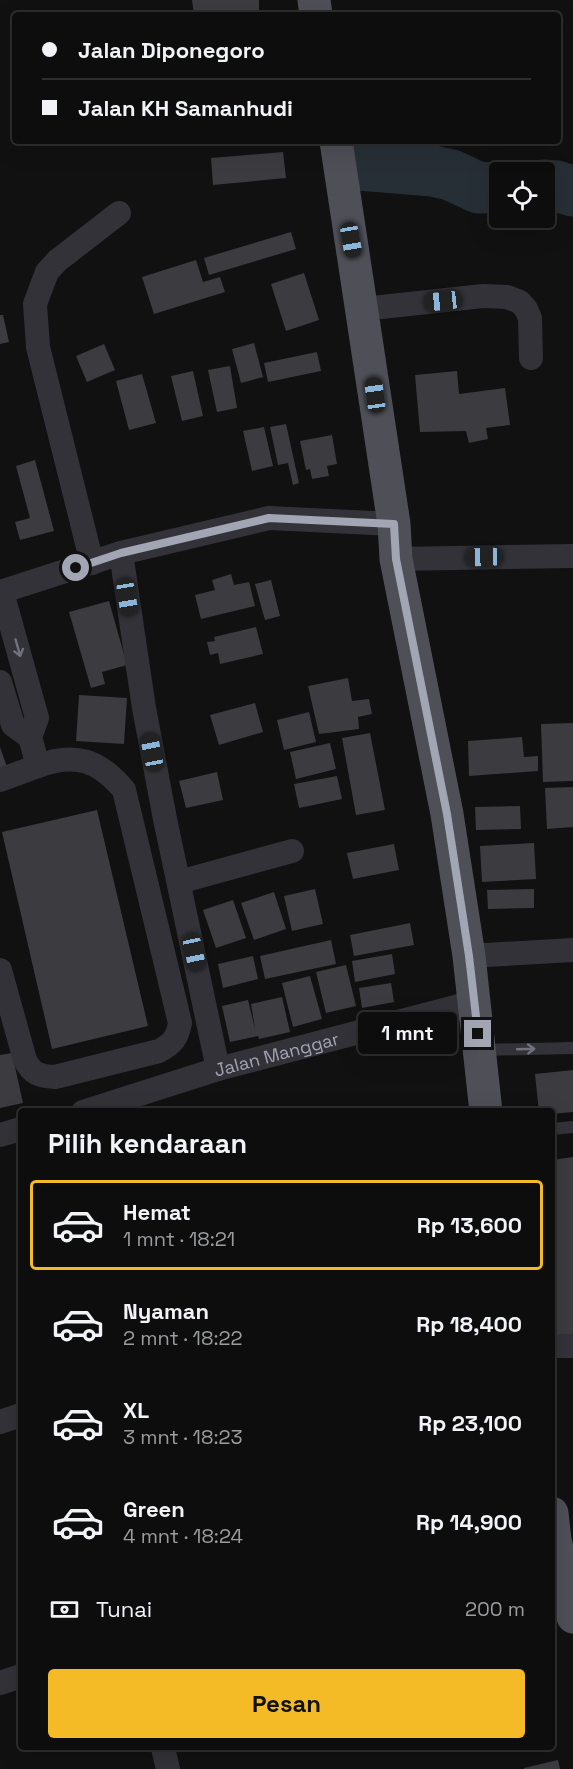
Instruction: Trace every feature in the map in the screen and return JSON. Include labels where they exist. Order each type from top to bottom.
[{"type":"main road","points":[[337,147],[394,524],[396,559],[447,814],[469,956],[486,1108]]},
{"type":"main road","points":[[560,1530],[573,1617]]},
{"type":"street","points":[[92,563],[38,347],[34,304],[47,272],[57,261],[119,213]]},
{"type":"street","points":[[363,309],[483,296],[507,297],[520,302],[530,318],[531,358]]},
{"type":"street","points":[[38,766],[30,737],[37,718],[1,592],[121,553],[269,518],[394,524]]},
{"type":"street","points":[[121,553],[144,708],[218,1070]]},
{"type":"street","points":[[396,559],[573,556]]},
{"type":"street","points":[[0,682],[13,725],[30,737]]},
{"type":"street","points":[[0,780],[56,760],[72,759],[96,765],[112,775],[124,790],[180,1023],[178,1035],[171,1045],[159,1051],[55,1077],[41,1076],[30,1069],[25,1060],[0,970]]},
{"type":"street","points":[[179,882],[292,851]]},
{"type":"street","points":[[469,956],[573,950]]},
{"type":"street","name":"Jalan Manggar","points":[[96,1108],[218,1070],[474,1002]]},
{"type":"street","points":[[0,1135],[18,1130]]},
{"type":"street","points":[[555,1346],[573,1346]]},
{"type":"street","points":[[0,1422],[18,1416]]},
{"type":"street","points":[[0,1683],[18,1677]]},
{"type":"street","points":[[164,1750],[168,1769]]},
{"type":"lane","points":[[480,1050],[573,1048]]},
{"type":"lane","points":[[555,1129],[573,1127]]},
{"type":"building","points":[[192,0],[259,0],[259,12],[194,12]]},
{"type":"building","points":[[283,152],[286,178],[213,185],[211,158]]},
{"type":"building","points":[[291,232],[296,249],[209,275],[204,258]]},
{"type":"building","points":[[196,260],[203,282],[220,277],[225,292],[154,314],[142,277]]},
{"type":"building","points":[[304,273],[319,320],[286,331],[271,284]]},
{"type":"building","points":[[0,315],[3,315],[9,342],[0,344]]},
{"type":"building","points":[[254,343],[263,377],[241,383],[232,349]]},
{"type":"building","points":[[104,344],[115,370],[87,382],[76,356]]},
{"type":"building","points":[[317,352],[321,371],[268,382],[264,363]]},
{"type":"building","points":[[230,366],[237,408],[217,412],[208,370]]},
{"type":"building","points":[[193,371],[203,416],[182,421],[171,376]]},
{"type":"building","points":[[457,371],[459,394],[505,388],[510,425],[486,428],[488,439],[469,443],[466,431],[420,432],[415,375]]},
{"type":"building","points":[[142,374],[156,423],[129,430],[116,381]]},
{"type":"building","points":[[286,424],[299,483],[293,485],[288,463],[278,465],[270,427]]},
{"type":"building","points":[[264,427],[273,466],[252,471],[243,431]]},
{"type":"building","points":[[332,435],[337,464],[327,466],[329,476],[312,479],[310,469],[306,470],[300,441]]},
{"type":"building","points":[[35,460],[54,531],[20,540],[15,522],[30,518],[16,466]]},
{"type":"building","points":[[231,574],[234,585],[249,582],[255,606],[201,619],[195,595],[215,590],[212,580]]},
{"type":"building","points":[[271,580],[280,616],[265,620],[255,584]]},
{"type":"building","points":[[109,601],[127,665],[102,672],[105,684],[91,688],[69,612]]},
{"type":"building","points":[[256,627],[263,654],[220,664],[218,653],[210,655],[207,642],[215,641],[214,637]]},
{"type":"building","points":[[348,678],[352,701],[369,699],[372,714],[358,717],[359,729],[319,734],[308,686]]},
{"type":"building","points":[[79,695],[127,698],[124,744],[76,741]]},
{"type":"building","points":[[255,703],[263,732],[219,745],[210,715]]},
{"type":"building","points":[[309,712],[316,742],[284,750],[277,720]]},
{"type":"building","points":[[573,723],[573,781],[543,782],[541,724]]},
{"type":"building","points":[[370,733],[385,810],[356,815],[342,738]]},
{"type":"building","points":[[522,737],[524,757],[538,756],[538,771],[469,776],[468,741]]},
{"type":"building","points":[[330,743],[336,769],[296,779],[290,752]]},
{"type":"building","points":[[0,747],[7,767],[0,770]]},
{"type":"building","points":[[217,772],[223,800],[186,808],[179,781]]},
{"type":"building","points":[[337,776],[342,799],[299,808],[294,784]]},
{"type":"building","points":[[573,787],[573,827],[547,829],[545,788]]},
{"type":"building","points":[[520,806],[521,829],[476,830],[475,807]]},
{"type":"building","points":[[97,810],[148,1026],[52,1049],[2,832]]},
{"type":"building","points":[[534,843],[536,879],[482,882],[480,846]]},
{"type":"building","points":[[394,844],[399,870],[353,879],[347,853]]},
{"type":"building","points":[[315,889],[323,924],[292,931],[284,896]]},
{"type":"building","points":[[534,889],[534,908],[488,909],[487,890]]},
{"type":"building","points":[[274,892],[286,929],[254,940],[241,903]]},
{"type":"building","points":[[233,900],[246,938],[216,948],[203,910]]},
{"type":"building","points":[[410,923],[414,945],[354,956],[350,935]]},
{"type":"building","points":[[331,940],[336,964],[265,979],[260,956]]},
{"type":"building","points":[[392,954],[395,974],[355,982],[352,961]]},
{"type":"building","points":[[253,956],[258,979],[223,988],[218,964]]},
{"type":"building","points":[[346,965],[356,1006],[326,1013],[316,972]]},
{"type":"building","points":[[310,976],[322,1019],[293,1027],[282,983]]},
{"type":"building","points":[[391,983],[394,1002],[362,1008],[359,988]]},
{"type":"building","points":[[282,997],[290,1032],[259,1039],[258,1036],[230,1042],[222,1006],[248,1000],[255,1029],[251,1004]]},
{"type":"building","points":[[12,1053],[23,1103],[0,1108],[0,1055]]},
{"type":"building","points":[[573,1070],[573,1112],[555,1114],[555,1108],[539,1108],[535,1074]]},
{"type":"building","points":[[573,1157],[573,1334],[555,1336],[555,1160]]},
{"type":"building","points":[[558,1760],[560,1769],[524,1769],[524,1768]]},
{"type":"waterway","points":[[359,165],[433,171],[451,175],[479,188],[489,188]]},
{"type":"waterway","points":[[555,186],[573,191]]},
{"type":"route","points":[[76,568],[121,553],[269,518],[394,524],[396,559],[447,814],[469,956],[478,1034]]}]
